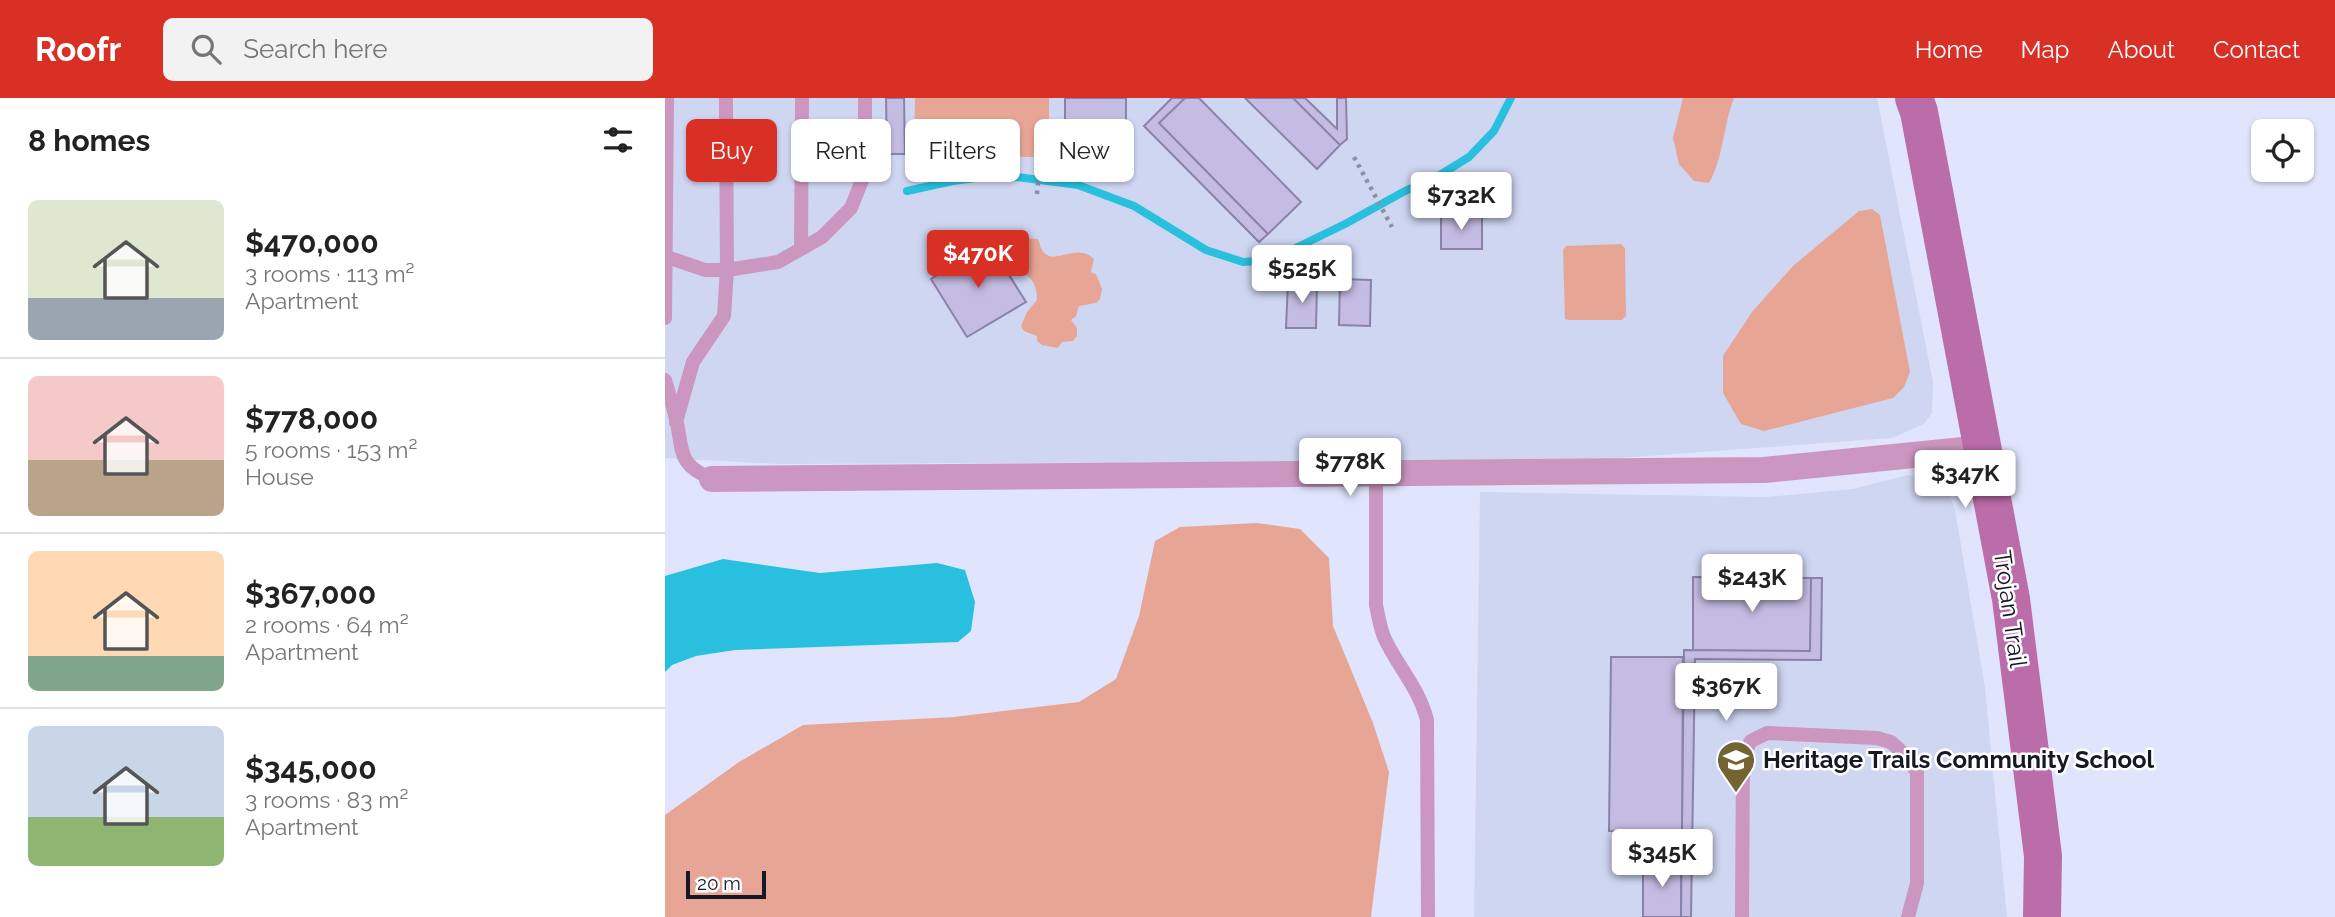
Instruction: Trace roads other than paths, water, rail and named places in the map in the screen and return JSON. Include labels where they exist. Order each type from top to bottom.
[{"type":"street","name":"Trojan Trail","points":[[1914,98],[1919,112],[2011,599],[2043,856],[2042,917]]},
{"type":"street","points":[[712,479],[1764,470],[1983,448]]},
{"type":"lane","points":[[665,318],[667,98]]},
{"type":"lane","points":[[677,422],[693,362],[724,316],[727,270],[726,98]]},
{"type":"lane","points":[[801,248],[802,98]]},
{"type":"lane","points":[[667,257],[705,270],[727,270],[778,262],[822,237],[851,208],[865,173],[865,98]]},
{"type":"lane","points":[[665,380],[677,422],[681,453],[695,471],[712,479]]},
{"type":"lane","points":[[1377,474],[1376,605],[1384,636],[1418,693],[1427,720],[1428,917]]},
{"type":"lane","points":[[1756,917],[1742,911],[1743,755],[1751,741],[1767,733],[1877,738],[1891,742],[1904,754],[1917,772],[1917,883],[1907,917]]},
{"type":"water","points":[[723,559],[820,573],[937,563],[965,570],[975,602],[971,631],[958,642],[735,650],[696,656],[672,665],[665,672],[665,576]]},
{"type":"waterway","points":[[907,191],[975,178],[1017,177],[1078,185],[1134,206],[1206,250],[1243,262],[1271,260],[1435,178],[1469,157],[1494,131],[1511,98]]},
{"type":"place","name":"Heritage Trails Community School","points":[[1736,794]]}]
